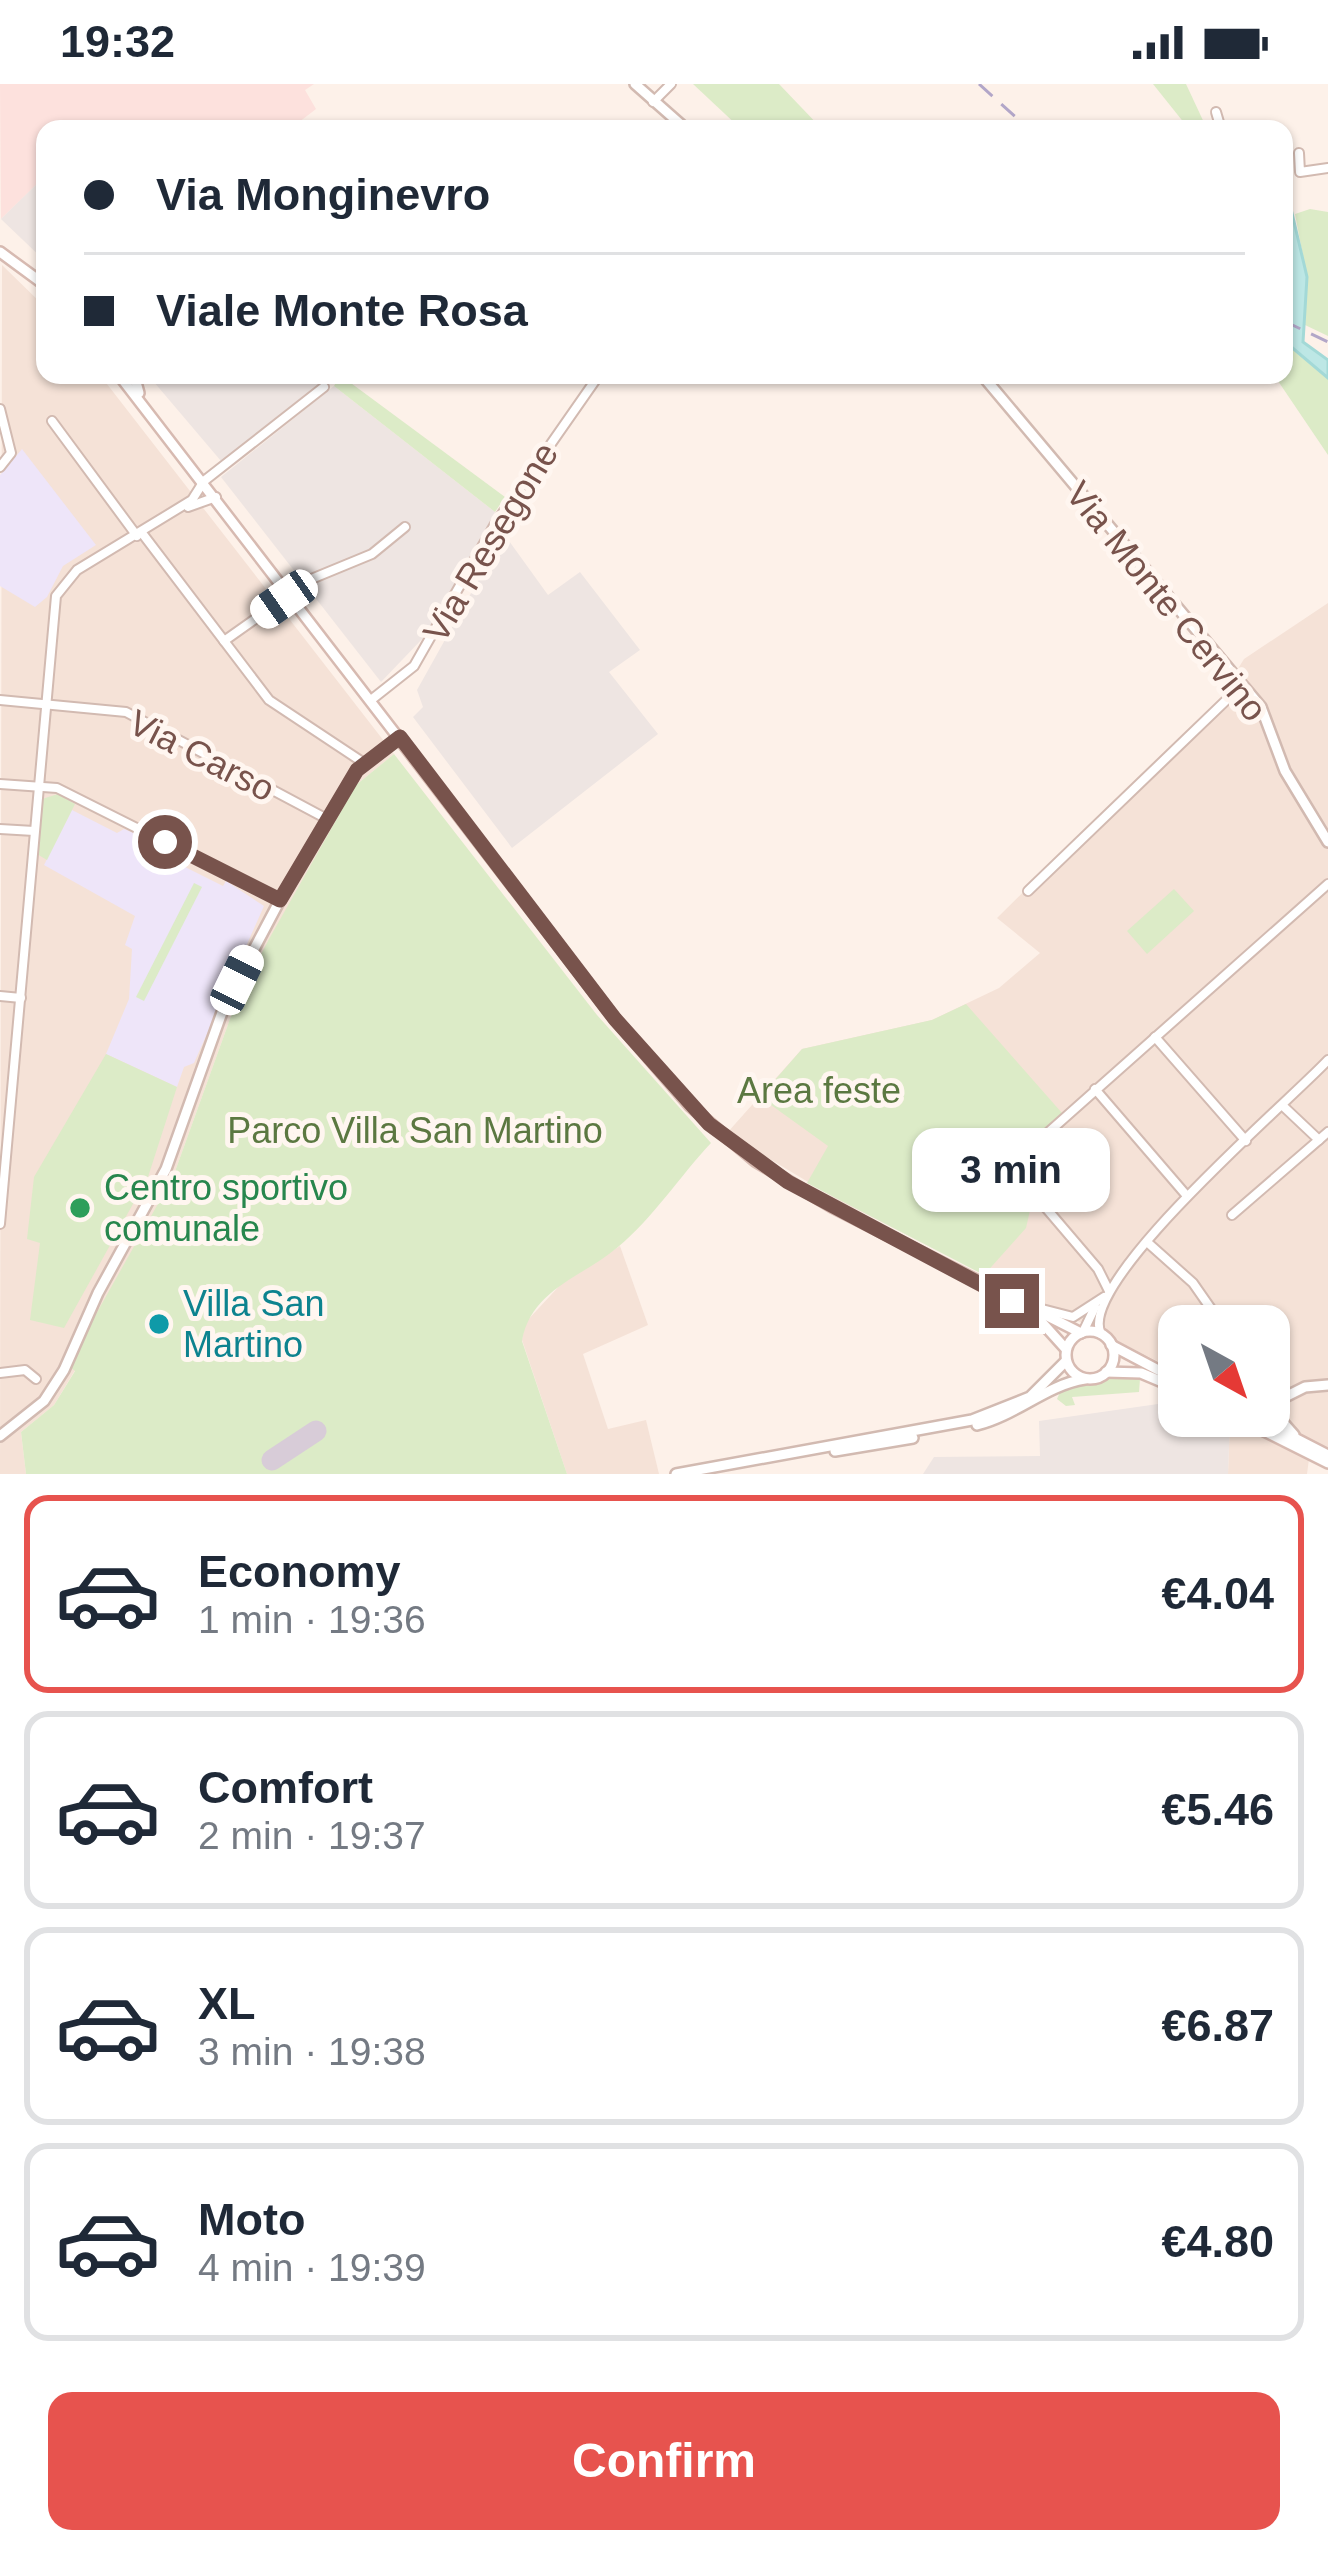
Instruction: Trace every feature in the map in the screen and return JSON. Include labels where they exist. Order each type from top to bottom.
[{"type":"street","points":[[635,84],[675,120]]},
{"type":"street","points":[[653,102],[671,84]]},
{"type":"street","points":[[1216,112],[1218,120]]},
{"type":"street","points":[[1299,153],[1300,172],[1328,169]]},
{"type":"street","points":[[2,253],[36,278]]},
{"type":"street","points":[[127,384],[615,1019],[709,1124],[788,1182],[1017,1304],[1082,1332],[1101,1334]]},
{"type":"street","points":[[136,384],[140,398]]},
{"type":"street","name":"Via Resegone","points":[[371,700],[414,666],[495,524],[593,384]]},
{"type":"street","name":"Via Monte Cervino","points":[[990,384],[1268,718],[1282,765],[1328,842]]},
{"type":"street","points":[[175,512],[204,482],[324,387]]},
{"type":"street","points":[[0,409],[11,453],[0,466]]},
{"type":"street","points":[[52,421],[269,700],[364,763]]},
{"type":"street","points":[[0,1225],[5,1108],[21,998],[56,596],[77,570],[175,512],[216,497]]},
{"type":"street","points":[[224,641],[289,591],[372,554],[405,527]]},
{"type":"street","points":[[1028,891],[1242,685]]},
{"type":"street","name":"Via Carso","points":[[0,700],[126,712],[327,819]]},
{"type":"street","points":[[0,1436],[44,1401],[64,1370],[98,1293],[173,1154],[225,1004],[280,900],[364,763],[400,737]]},
{"type":"street","points":[[0,784],[57,788],[280,900]]},
{"type":"street","points":[[0,829],[34,831]]},
{"type":"street","points":[[1158,1373],[1101,1334],[1096,1321],[1104,1296],[1098,1269],[1033,1195],[1022,1167],[1035,1141],[1328,884]]},
{"type":"street","points":[[0,996],[21,998]]},
{"type":"street","points":[[1155,1037],[1246,1141]]},
{"type":"street","points":[[676,1474],[993,1414],[1044,1388],[1104,1296],[1147,1242],[1187,1196],[1328,1060]]},
{"type":"street","points":[[1095,1089],[1187,1196]]},
{"type":"street","points":[[1283,1106],[1318,1140]]},
{"type":"street","points":[[1232,1216],[1328,1132]]},
{"type":"street","points":[[1147,1242],[1193,1283],[1208,1305]]},
{"type":"street","points":[[1017,1304],[1068,1318],[1104,1296]]},
{"type":"street","points":[[1017,1304],[1056,1333],[1066,1356],[1085,1379]]},
{"type":"street","points":[[1106,1372],[1113,1359],[1111,1345]]},
{"type":"street","points":[[0,1373],[25,1370],[36,1379]]},
{"type":"street","points":[[788,1455],[866,1447],[992,1421],[1028,1407],[1062,1383],[1106,1372],[1158,1378]]},
{"type":"street","points":[[1290,1395],[1328,1385]]},
{"type":"street","points":[[1290,1429],[1303,1442]]},
{"type":"street","points":[[1290,1435],[1328,1459]]},
{"type":"street","points":[[1280,1437],[1328,1459]]},
{"type":"shaded area","points":[[0,84],[314,84],[305,90],[316,109],[302,120],[36,120],[36,185],[1,219]]},
{"type":"shaded area","points":[[36,185],[36,252],[1,219]]},
{"type":"shaded area","points":[[2,265],[36,298],[36,384],[107,384],[394,754],[356,785],[235,1005],[173,1177],[77,1367],[54,1405],[21,1432],[26,1474],[0,1474]]},
{"type":"shaded area","points":[[156,384],[321,384],[274,427],[221,461]]},
{"type":"shaded area","points":[[334,386],[495,512],[425,636],[381,682],[221,477]]},
{"type":"shaded area","points":[[22,449],[96,545],[63,566],[47,597],[35,607],[0,586],[0,475]]},
{"type":"shaded area","points":[[504,534],[548,595],[580,572],[640,650],[609,672],[658,734],[512,848],[413,717],[423,707],[417,690]]},
{"type":"shaded area","points":[[1328,603],[1328,1450],[1290,1429],[1290,1305],[1158,1305],[1158,1361],[838,1200],[727,1133],[802,1049],[932,1020],[999,988],[1040,953],[997,918],[1234,685],[1231,680],[1244,659]]},
{"type":"shaded area","points":[[72,810],[117,833],[124,829],[148,839],[166,850],[163,856],[223,886],[226,881],[264,906],[194,1063],[184,1067],[177,1087],[106,1054],[129,999],[132,949],[125,945],[135,916],[44,865]]},
{"type":"shaded area","points":[[620,1246],[648,1325],[583,1354],[608,1429],[646,1420],[659,1474],[567,1474],[522,1340],[525,1323],[563,1282]]},
{"type":"shaded area","points":[[1158,1404],[1158,1437],[1229,1437],[1228,1474],[923,1474],[934,1457],[1040,1456],[1039,1421]]},
{"type":"shaded area","points":[[1229,1437],[1264,1437],[1309,1459],[1307,1474],[1228,1474]]},
{"type":"green space","points":[[693,84],[779,84],[813,120],[731,120]]},
{"type":"green space","points":[[1153,84],[1186,84],[1203,120],[1182,120]]},
{"type":"green space","points":[[1310,209],[1328,212],[1328,336],[1305,325],[1307,277],[1295,214]]},
{"type":"green space","points":[[1293,348],[1328,378],[1328,455],[1280,384],[1293,384]]},
{"type":"green space","points":[[352,384],[505,497],[495,512],[334,386]]},
{"type":"green space","name":"Parco Villa San Martino","points":[[394,754],[597,1015],[711,1143],[631,1236],[547,1296],[527,1323],[522,1341],[567,1474],[26,1474],[21,1432],[54,1405],[75,1371],[70,1367],[77,1348],[173,1177],[235,1005],[356,785]]},
{"type":"green space","points":[[58,794],[75,804],[47,860],[37,854],[42,799]]},
{"type":"green space","points":[[194,883],[202,887],[144,1001],[136,997]]},
{"type":"green space","points":[[1174,889],[1194,911],[1147,954],[1127,931]]},
{"type":"green space","name":"Area feste","points":[[966,1004],[1062,1113],[1031,1141],[1026,1137],[1009,1166],[1031,1206],[1026,1228],[984,1275],[807,1183],[828,1146],[760,1097],[802,1049],[932,1020]]},
{"type":"green space","name":"Centro sportivo comunale","points":[[106,1054],[177,1087],[148,1177],[64,1328],[30,1320],[40,1243],[27,1239],[34,1177]]},
{"type":"green space","points":[[1118,1375],[1140,1379],[1139,1392],[1072,1397],[1075,1405],[1066,1406],[1057,1399],[1061,1390]]},
{"type":"water","points":[[1293,217],[1307,277],[1303,342],[1328,360],[1328,378],[1293,348]]},
{"type":"taxiway","points":[[272,1460],[316,1431]]},
{"type":"railway","points":[[979,84],[1019,120]]},
{"type":"railway","points":[[1293,325],[1328,342]]},
{"type":"place","name":"Centro sportivo comunale","points":[[80,1208]]},
{"type":"place","name":"Villa San Martino","points":[[159,1324]]},
{"type":"route","points":[[165,842],[280,900],[357,770],[400,737],[642,1053],[709,1124],[788,1182],[1012,1301]]}]
